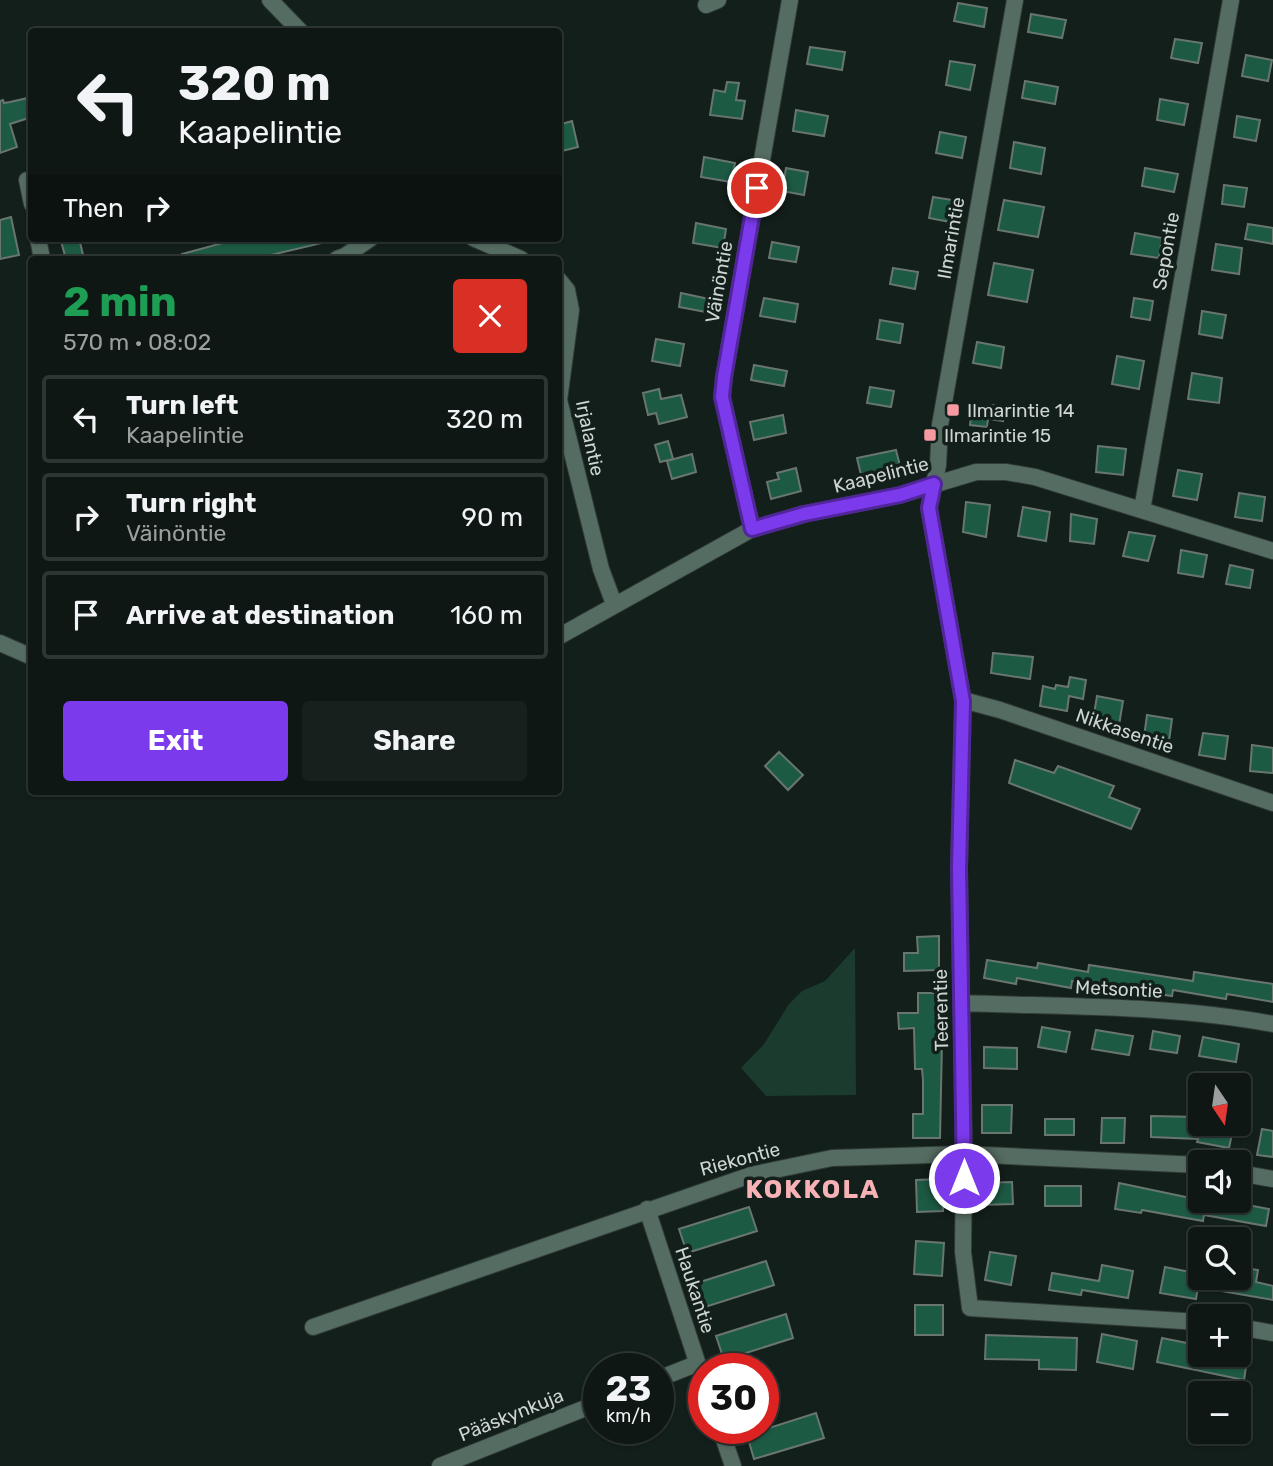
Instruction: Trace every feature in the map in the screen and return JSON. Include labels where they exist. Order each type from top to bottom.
[{"type":"street","points":[[270,0],[297,28]]},
{"type":"street","name":"Väinöntie","points":[[752,529],[722,397],[790,0]]},
{"type":"street","name":"Ilmarintie","points":[[934,484],[940,425],[1015,0]]},
{"type":"street","name":"Sepontie","points":[[1142,510],[1231,0]]},
{"type":"street","points":[[27,180],[28,185]]},
{"type":"street","points":[[345,256],[366,242]]},
{"type":"street","points":[[482,242],[514,256]]},
{"type":"street","name":"Irjalantie","points":[[562,284],[571,310],[562,378]]},
{"type":"street","name":"Irjalantie","points":[[562,412],[597,557],[614,604]]},
{"type":"street","name":"Kaapelintie","points":[[562,635],[752,529],[804,514],[900,495],[976,472],[1006,472],[1035,477],[1273,551]]},
{"type":"street","name":"Teerentie","points":[[934,484],[929,508],[963,701],[959,869],[963,1252],[970,1308],[1188,1321]]},
{"type":"street","points":[[0,643],[28,655]]},
{"type":"street","name":"Nikkasentie","points":[[963,701],[1000,710],[1273,803]]},
{"type":"street","name":"Metsontie","points":[[962,1003],[1131,1009],[1241,1018],[1273,1024]]},
{"type":"street","name":"Riekontie","points":[[313,1327],[751,1175],[832,1158],[964,1154],[1188,1164]]},
{"type":"street","points":[[1251,1175],[1273,1180]]},
{"type":"street","name":"Haukantie","points":[[647,1209],[693,1353]]},
{"type":"street","points":[[1251,1329],[1273,1333]]},
{"type":"street","name":"Pääskynkuja","points":[[440,1466],[583,1409]]},
{"type":"street","points":[[725,1444],[733,1466]]},
{"type":"green space","points":[[855,948],[856,1095],[766,1096],[741,1068],[764,1044],[789,1004],[802,991],[825,981]]},
{"type":"building","points":[[958,3],[987,8],[984,27],[954,21]]},
{"type":"building","points":[[1031,14],[1066,20],[1062,38],[1028,32]]},
{"type":"building","points":[[1175,39],[1202,43],[1198,63],[1171,58]]},
{"type":"building","points":[[810,47],[845,52],[842,70],[807,64]]},
{"type":"building","points":[[1246,55],[1272,60],[1268,81],[1242,76]]},
{"type":"building","points":[[950,61],[975,65],[970,90],[946,85]]},
{"type":"building","points":[[1025,81],[1058,87],[1055,104],[1022,98]]},
{"type":"building","points":[[727,82],[739,83],[736,100],[745,101],[742,119],[710,115],[714,90],[725,92]]},
{"type":"building","points":[[28,98],[28,118],[10,124],[17,147],[0,153],[0,101],[3,100],[4,103]]},
{"type":"building","points":[[1160,99],[1188,104],[1184,125],[1157,120]]},
{"type":"building","points":[[796,110],[828,116],[824,136],[793,131]]},
{"type":"building","points":[[1237,116],[1260,120],[1256,141],[1234,137]]},
{"type":"building","points":[[572,121],[578,147],[562,151],[562,124]]},
{"type":"building","points":[[940,132],[966,137],[962,158],[936,153]]},
{"type":"building","points":[[1014,142],[1045,148],[1041,174],[1010,168]]},
{"type":"building","points":[[704,157],[735,163],[731,182],[701,177]]},
{"type":"building","points":[[786,168],[808,172],[804,195],[782,191]]},
{"type":"building","points":[[1145,168],[1178,174],[1174,192],[1142,186]]},
{"type":"building","points":[[1224,185],[1247,188],[1244,207],[1222,204]]},
{"type":"building","points":[[933,197],[959,201],[955,223],[929,218]]},
{"type":"building","points":[[1004,200],[1044,207],[1038,237],[998,230]]},
{"type":"building","points":[[11,217],[19,255],[0,259],[0,220]]},
{"type":"building","points":[[696,223],[726,229],[723,248],[693,243]]},
{"type":"building","points":[[1248,224],[1273,228],[1273,244],[1245,239]]},
{"type":"building","points":[[1135,233],[1162,238],[1159,258],[1131,254]]},
{"type":"building","points":[[61,242],[80,242],[83,256],[65,256]]},
{"type":"building","points":[[226,242],[326,242],[267,256],[182,254]]},
{"type":"building","points":[[772,242],[799,247],[796,262],[769,258]]},
{"type":"building","points":[[1216,244],[1242,248],[1239,274],[1212,270]]},
{"type":"building","points":[[994,263],[1033,270],[1027,302],[988,295]]},
{"type":"building","points":[[893,268],[918,272],[915,289],[890,284]]},
{"type":"building","points":[[681,293],[709,299],[706,312],[679,307]]},
{"type":"building","points":[[764,298],[798,304],[795,322],[760,316]]},
{"type":"building","points":[[1134,298],[1153,301],[1150,320],[1131,317]]},
{"type":"building","points":[[1202,311],[1226,315],[1222,338],[1199,334]]},
{"type":"building","points":[[880,320],[903,324],[900,343],[877,339]]},
{"type":"building","points":[[656,339],[684,344],[680,366],[652,361]]},
{"type":"building","points":[[977,342],[1004,347],[1001,368],[973,363]]},
{"type":"building","points":[[1117,356],[1144,361],[1139,389],[1112,384]]},
{"type":"building","points":[[754,365],[787,371],[784,386],[751,380]]},
{"type":"building","points":[[1192,373],[1222,378],[1219,403],[1188,399]]},
{"type":"building","points":[[870,387],[894,391],[891,407],[867,403]]},
{"type":"building","points":[[659,389],[661,399],[681,395],[687,417],[659,424],[656,413],[648,415],[643,393]]},
{"type":"building","points":[[991,405],[1005,407],[1003,421],[989,419]]},
{"type":"building","points":[[972,407],[989,410],[987,427],[970,425]]},
{"type":"building","points":[[783,415],[786,433],[754,440],[750,422]]},
{"type":"building","points":[[668,441],[673,459],[660,462],[655,445]]},
{"type":"building","points":[[1098,446],[1126,449],[1123,475],[1096,472]]},
{"type":"building","points":[[896,450],[900,466],[861,475],[857,458]]},
{"type":"building","points":[[692,454],[696,472],[672,479],[667,461]]},
{"type":"building","points":[[796,468],[801,491],[771,499],[767,482],[779,479],[777,473]]},
{"type":"building","points":[[1178,470],[1202,474],[1197,500],[1173,496]]},
{"type":"building","points":[[1239,493],[1265,497],[1262,521],[1235,517]]},
{"type":"building","points":[[966,502],[990,505],[986,537],[963,532]]},
{"type":"building","points":[[1023,507],[1050,512],[1046,541],[1018,536]]},
{"type":"building","points":[[1071,514],[1097,519],[1094,544],[1070,541]]},
{"type":"building","points":[[1129,532],[1155,536],[1148,561],[1123,556]]},
{"type":"building","points":[[1181,550],[1207,555],[1203,577],[1178,573]]},
{"type":"building","points":[[1230,565],[1253,570],[1250,588],[1226,584]]},
{"type":"building","points":[[993,653],[1033,657],[1030,679],[991,673]]},
{"type":"building","points":[[1070,677],[1086,680],[1083,699],[1069,696],[1067,711],[1040,706],[1043,686],[1055,689],[1056,685],[1068,687]]},
{"type":"building","points":[[1097,696],[1123,701],[1119,725],[1093,720]]},
{"type":"building","points":[[1147,715],[1172,719],[1169,741],[1144,737]]},
{"type":"building","points":[[1203,733],[1228,736],[1225,759],[1199,755]]},
{"type":"building","points":[[1252,745],[1273,748],[1273,773],[1250,771]]},
{"type":"building","points":[[779,752],[803,775],[788,790],[765,766]]},
{"type":"building","points":[[1015,760],[1054,773],[1058,766],[1114,786],[1109,797],[1140,809],[1131,829],[1009,783]]},
{"type":"building","points":[[939,936],[939,970],[904,971],[904,953],[918,953],[917,937]]},
{"type":"building","points":[[987,960],[1037,968],[1038,963],[1088,972],[1089,965],[1193,981],[1194,972],[1273,984],[1273,1002],[1227,994],[1226,999],[1173,990],[1172,996],[1072,981],[1071,988],[1017,978],[1016,984],[984,978]]},
{"type":"building","points":[[918,993],[943,993],[940,1138],[913,1138],[913,1114],[923,1114],[922,1069],[915,1069],[914,1028],[899,1029],[898,1013],[918,1013]]},
{"type":"building","points":[[1042,1027],[1070,1032],[1066,1052],[1038,1047]]},
{"type":"building","points":[[1096,1030],[1133,1036],[1129,1055],[1092,1049]]},
{"type":"building","points":[[1153,1031],[1180,1036],[1177,1053],[1150,1049]]},
{"type":"building","points":[[1203,1037],[1239,1044],[1236,1062],[1199,1056]]},
{"type":"building","points":[[984,1047],[1017,1048],[1017,1069],[984,1068]]},
{"type":"building","points":[[982,1105],[1012,1105],[1011,1133],[982,1133]]},
{"type":"building","points":[[1151,1116],[1188,1117],[1188,1136],[1232,1136],[1229,1148],[1197,1142],[1198,1139],[1151,1137]]},
{"type":"building","points":[[1102,1118],[1125,1118],[1124,1143],[1101,1143]]},
{"type":"building","points":[[1045,1119],[1074,1119],[1074,1135],[1045,1135]]},
{"type":"building","points":[[1262,1129],[1273,1131],[1273,1157],[1257,1155]]},
{"type":"building","points":[[942,1179],[943,1211],[917,1212],[916,1180]]},
{"type":"building","points":[[1012,1182],[1013,1204],[979,1205],[979,1183]]},
{"type":"building","points":[[1119,1183],[1188,1197],[1188,1213],[1251,1213],[1251,1206],[1269,1209],[1266,1226],[1204,1215],[1203,1221],[1142,1210],[1141,1213],[1115,1209]]},
{"type":"building","points":[[1045,1186],[1081,1186],[1081,1206],[1045,1206]]},
{"type":"building","points":[[749,1207],[757,1231],[687,1253],[679,1229]]},
{"type":"building","points":[[916,1241],[944,1243],[942,1276],[914,1274]]},
{"type":"building","points":[[990,1252],[1016,1256],[1011,1285],[985,1280]]},
{"type":"building","points":[[766,1261],[774,1285],[705,1307],[697,1283]]},
{"type":"building","points":[[1102,1265],[1133,1271],[1128,1298],[1082,1290],[1081,1295],[1049,1290],[1052,1273],[1099,1281]]},
{"type":"building","points":[[1165,1267],[1188,1272],[1188,1290],[1197,1290],[1196,1299],[1160,1293]]},
{"type":"building","points":[[1251,1269],[1258,1270],[1256,1282],[1273,1286],[1273,1300],[1221,1291],[1251,1290]]},
{"type":"building","points":[[915,1305],[943,1305],[943,1335],[915,1335]]},
{"type":"building","points":[[786,1314],[793,1338],[746,1353],[722,1353],[716,1336]]},
{"type":"building","points":[[1102,1334],[1137,1341],[1133,1369],[1097,1362]]},
{"type":"building","points":[[986,1335],[1077,1338],[1076,1370],[1039,1369],[1039,1360],[985,1359]]},
{"type":"building","points":[[1162,1338],[1188,1343],[1188,1367],[1246,1367],[1244,1380],[1157,1362]]},
{"type":"building","points":[[816,1413],[824,1438],[754,1459],[750,1444],[779,1444],[779,1425]]},
{"type":"place","name":"Ilmarintie 14","points":[[953,410]]},
{"type":"place","name":"Ilmarintie 15","points":[[930,435]]},
{"type":"district","name":"KOKKOLA","points":[[813,1189]]},
{"type":"route","points":[[757,188],[722,397],[752,529],[804,514],[900,495],[934,484],[929,508],[963,701],[959,869],[964,1178]]}]
